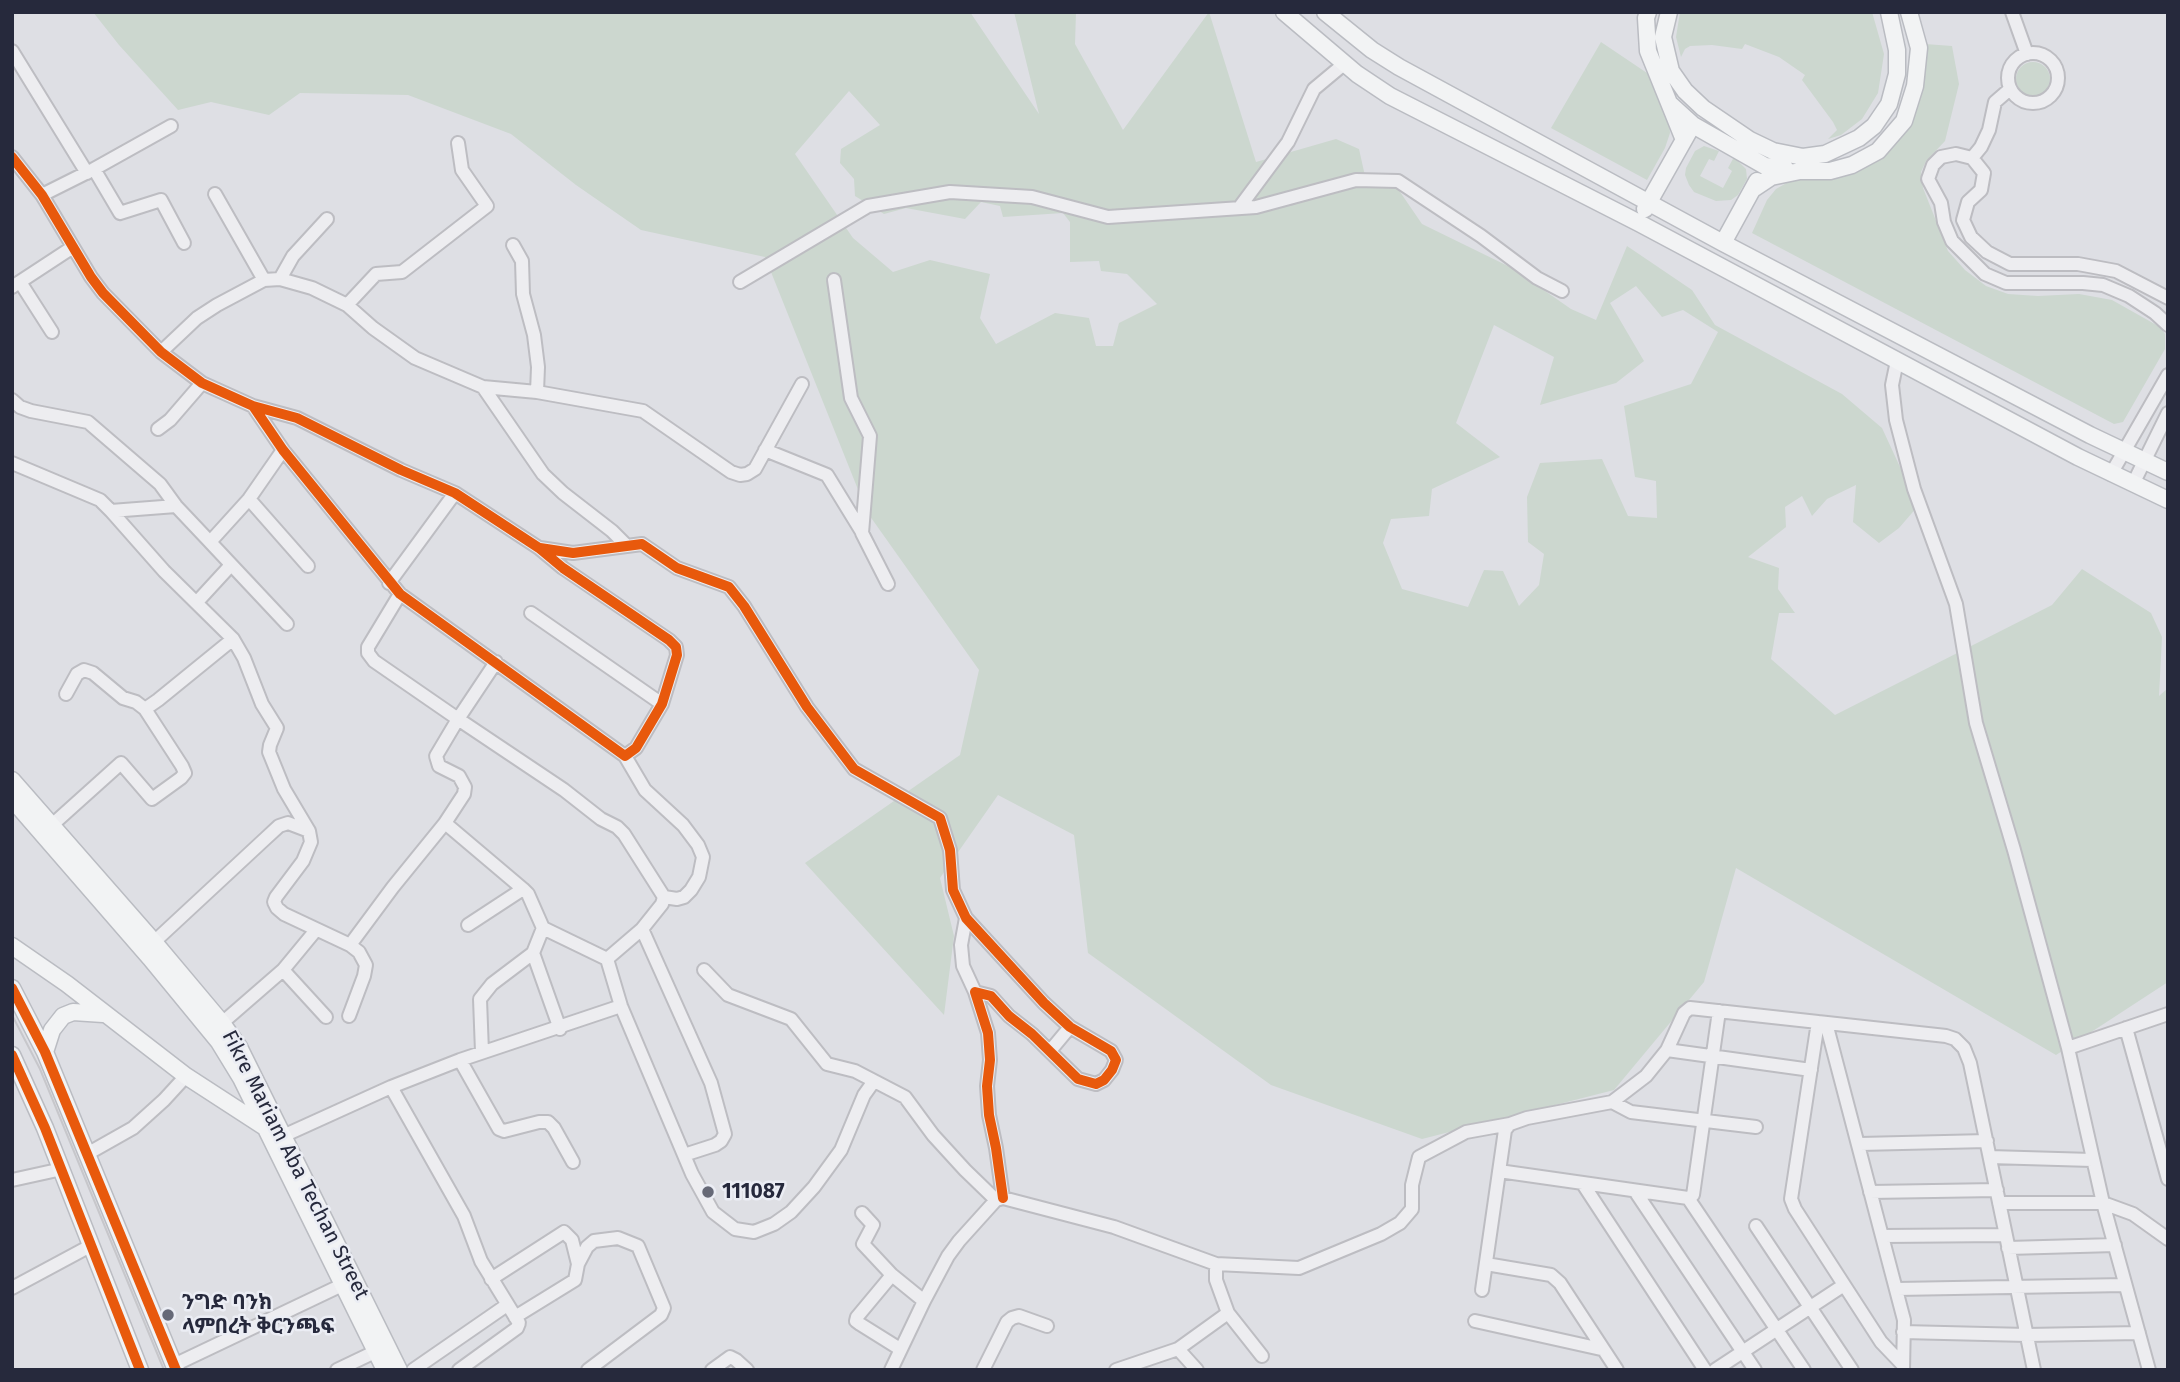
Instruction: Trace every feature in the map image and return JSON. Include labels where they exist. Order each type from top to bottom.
[{"type":"main road","points":[[1284,12],[1344,64],[1390,96],[1639,223],[2111,474],[2168,500]]},
{"type":"main road","points":[[1325,12],[1372,50],[1399,67],[1723,243],[2123,452],[2168,472]]},
{"type":"main road","points":[[1648,12],[1648,51],[1684,140]]},
{"type":"main road","points":[[1669,12],[1663,37],[1671,71],[1685,91],[1703,108],[1750,140],[1773,151],[1803,157],[1825,154],[1859,138],[1874,126],[1889,104],[1897,74],[1897,50],[1889,12]]},
{"type":"main road","points":[[1753,189],[1771,177],[1830,171],[1852,165],[1878,151],[1904,121],[1915,86],[1919,48],[1909,12]]},
{"type":"main road","points":[[1671,105],[1693,125],[1765,166],[1800,172]]},
{"type":"main road","points":[[1639,223],[1703,108]]},
{"type":"main road","points":[[1542,173],[1554,150]]},
{"type":"main road","points":[[1723,243],[1773,151]]},
{"type":"main road","name":"Fikre Mariam Aba Techan Street","points":[[12,780],[222,1023],[253,1074],[283,1136],[380,1360]]},
{"type":"main road","name":"Fikre Mariam Aba Techan Street","points":[[12,799],[211,1031],[241,1078],[264,1126],[339,1262],[342,1284],[380,1360],[399,1370]]},
{"type":"main road","points":[[12,946],[67,984],[186,1076],[283,1136]]},
{"type":"main road","points":[[12,988],[45,1052],[175,1367]]},
{"type":"main road","points":[[45,1052],[52,1030],[64,1016],[73,1012],[103,1014]]},
{"type":"main road","points":[[13,1058],[62,1169],[139,1370]]},
{"type":"street","points":[[2012,12],[2027,54]]},
{"type":"street","points":[[12,51],[120,213],[161,200],[184,243]]},
{"type":"street","points":[[2027,54],[2040,54],[2054,63],[2059,78],[2048,99],[2034,104],[2018,99],[2010,89],[2007,75],[2015,60],[2027,54]]},
{"type":"street","points":[[1239,208],[1287,142],[1314,89],[1344,64]]},
{"type":"street","points":[[1972,158],[1989,130],[1995,102],[2010,89]]},
{"type":"street","points":[[42,195],[171,126]]},
{"type":"street","points":[[347,305],[376,274],[402,272],[487,206],[462,170],[458,144]]},
{"type":"street","points":[[2168,298],[2116,271],[2078,264],[2010,264],[1987,252],[1971,237],[1963,220],[1968,202],[1981,190],[1984,173],[1972,158],[1956,154],[1941,156],[1933,165],[1928,179],[1941,203],[1944,222],[1952,242],[1985,274],[2006,283],[2103,285],[2129,296],[2168,325]]},
{"type":"street","points":[[12,157],[42,195],[103,292],[161,352],[202,383],[253,406],[297,418],[455,494],[539,548],[563,568],[676,647],[677,655],[662,704],[649,730],[636,748],[625,756]]},
{"type":"street","points":[[740,282],[868,206],[950,192],[1032,197],[1108,218],[1256,207],[1356,180],[1398,181],[1481,236],[1537,278],[1562,291]]},
{"type":"street","points":[[215,194],[264,280]]},
{"type":"street","points":[[280,279],[293,257],[327,219]]},
{"type":"street","points":[[1713,264],[1723,243]]},
{"type":"street","points":[[513,245],[522,261],[523,294],[534,335],[538,367],[537,391]]},
{"type":"street","points":[[52,332],[16,285],[73,247]]},
{"type":"street","points":[[161,352],[197,318],[264,280],[280,279],[312,288],[347,305],[373,328],[415,358],[483,387],[537,391],[643,411],[731,472],[740,475],[755,469],[802,384]]},
{"type":"street","points":[[834,280],[851,398],[870,436],[862,533]]},
{"type":"street","points":[[1897,361],[1892,384],[1899,431],[1914,488],[1956,604],[1976,723],[2068,1048],[2092,1160],[2148,1370]]},
{"type":"street","points":[[2111,474],[2168,375]]},
{"type":"street","points":[[158,429],[170,420],[202,383]]},
{"type":"street","points":[[483,387],[543,474],[626,545]]},
{"type":"street","points":[[12,400],[31,411],[89,422],[140,464],[287,624]]},
{"type":"street","points":[[253,406],[282,450],[400,594],[625,756],[645,790],[683,825],[704,857],[699,877],[684,897],[664,897]]},
{"type":"street","points":[[2133,484],[2168,413]]},
{"type":"street","points":[[210,542],[249,499],[282,450]]},
{"type":"street","points":[[765,450],[827,475],[862,533],[888,584]]},
{"type":"street","points":[[12,463],[100,500],[164,571],[233,639],[244,658],[262,704],[277,728],[269,752],[284,789],[309,831],[311,842],[308,852],[274,902],[276,908],[284,914],[350,945],[359,952],[366,965],[349,1016]]},
{"type":"street","points":[[389,583],[455,494]]},
{"type":"street","points":[[249,499],[307,566]]},
{"type":"street","points":[[111,511],[176,506]]},
{"type":"street","points":[[539,548],[573,553],[642,544],[677,568],[729,587],[744,606],[807,707],[854,769],[940,818],[950,850],[953,890],[966,918],[1018,977],[1070,1027],[1104,1045],[1114,1055],[1116,1060],[1112,1070],[1104,1080],[1096,1084],[1078,1079],[991,996],[975,992]]},
{"type":"street","points":[[197,602],[231,565]]},
{"type":"street","points":[[400,594],[368,647],[370,657],[564,790],[601,819],[617,827],[664,897],[662,904],[642,929],[607,959]]},
{"type":"street","points":[[531,613],[662,704]]},
{"type":"street","points":[[145,709],[233,639]]},
{"type":"street","points":[[350,945],[445,823],[464,794],[465,787],[459,776],[439,766],[436,756],[496,662]]},
{"type":"street","points":[[52,825],[121,762],[152,799],[185,773],[145,709],[136,702],[123,698],[93,673],[84,670],[78,674],[66,694]]},
{"type":"street","points":[[154,942],[279,826],[288,823],[309,831]]},
{"type":"street","points":[[445,823],[523,889],[543,928],[607,959],[621,1006],[691,1174],[713,1212],[735,1229],[754,1232],[774,1224],[791,1212],[814,1187],[841,1150],[864,1095],[874,1081]]},
{"type":"street","points":[[468,925],[523,889]]},
{"type":"street","points":[[891,1370],[924,1301],[959,1241],[999,1199],[996,1148],[989,1115],[987,1086],[990,1060],[988,1033],[975,992],[963,966],[961,945],[966,918]]},
{"type":"street","points":[[482,1052],[480,999],[492,984],[533,953],[543,928]]},
{"type":"street","points":[[642,929],[711,1083],[724,1134],[721,1141],[715,1145],[684,1155]]},
{"type":"street","points":[[222,1023],[283,970],[316,930]]},
{"type":"street","points":[[533,953],[560,1028]]},
{"type":"street","points":[[283,970],[326,1017]]},
{"type":"street","points":[[704,970],[728,995],[791,1019],[827,1063],[855,1071],[905,1097],[933,1135],[965,1170],[999,1199],[1114,1227],[1216,1264],[1299,1268],[1381,1234],[1400,1223],[1412,1209],[1412,1185],[1419,1157],[1466,1132],[1612,1102],[1646,1076],[1667,1050],[1684,1013],[1690,1007],[1946,1036],[1955,1039],[1964,1048],[1970,1063],[2034,1370]]},
{"type":"street","points":[[283,1136],[391,1087],[460,1060],[621,1006]]},
{"type":"street","points":[[1499,1171],[1688,1198],[1693,1195],[1719,1011]]},
{"type":"street","points":[[2068,1048],[2168,1014]]},
{"type":"street","points":[[1822,1023],[1811,1070],[1791,1199],[1881,1342],[1903,1367]]},
{"type":"street","points":[[1822,1023],[1860,1144],[1870,1192],[1897,1289],[1904,1320],[1903,1367]]},
{"type":"street","points":[[1050,1051],[1070,1027]]},
{"type":"street","points":[[2126,1028],[2168,1179]]},
{"type":"street","points":[[1667,1050],[1811,1070]]},
{"type":"street","points":[[460,1060],[499,1129],[504,1131],[548,1122],[573,1162]]},
{"type":"street","points":[[88,1154],[133,1128],[186,1076]]},
{"type":"street","points":[[391,1087],[464,1216],[481,1261],[519,1326],[458,1370]]},
{"type":"street","points":[[1612,1102],[1631,1112],[1756,1127]]},
{"type":"street","points":[[1482,1290],[1505,1130],[1510,1124]]},
{"type":"street","points":[[1860,1144],[1987,1141]]},
{"type":"street","points":[[1990,1157],[2092,1160]]},
{"type":"street","points":[[12,1180],[62,1169]]},
{"type":"street","points":[[1583,1184],[1705,1370]]},
{"type":"street","points":[[1634,1191],[1755,1370]]},
{"type":"street","points":[[1870,1192],[2103,1203],[2133,1214],[2168,1239]]},
{"type":"street","points":[[1688,1198],[1804,1370]]},
{"type":"street","points":[[862,1213],[873,1225],[863,1244],[892,1275],[924,1301]]},
{"type":"street","points":[[1756,1226],[1852,1370]]},
{"type":"street","points":[[491,1279],[564,1232],[572,1240],[578,1264]]},
{"type":"street","points":[[1883,1236],[2115,1245]]},
{"type":"street","points":[[515,1317],[575,1280],[578,1264],[587,1247],[594,1241],[618,1238],[638,1246],[664,1308],[662,1315],[588,1370]]},
{"type":"street","points":[[12,1288],[92,1245]]},
{"type":"street","points":[[1216,1264],[1216,1280],[1228,1313],[1262,1356]]},
{"type":"street","points":[[1486,1264],[1551,1275],[1560,1283],[1617,1370]]},
{"type":"street","points":[[892,1275],[856,1317],[856,1321],[900,1349]]},
{"type":"street","points":[[175,1367],[342,1284]]},
{"type":"street","points":[[1715,1370],[1844,1285]]},
{"type":"street","points":[[1897,1289],[2125,1285]]},
{"type":"street","points":[[413,1370],[507,1305]]},
{"type":"street","points":[[1116,1370],[1178,1349],[1228,1313]]},
{"type":"street","points":[[983,1370],[1007,1322],[1012,1318],[1019,1316],[1047,1326]]},
{"type":"street","points":[[1475,1321],[1601,1349]]},
{"type":"street","points":[[1903,1332],[2027,1335],[2139,1333]]},
{"type":"street","points":[[1178,1349],[1197,1370]]},
{"type":"street","points":[[712,1370],[730,1357],[747,1370]]},
{"type":"street","points":[[337,1370],[380,1360]]},
{"type":"shaded area","points":[[93,12],[970,12],[1039,114],[1014,12],[1076,12],[1075,44],[1123,130],[1209,12],[1256,162],[1336,139],[1359,149],[1367,185],[1396,186],[1422,224],[1512,268],[1571,309],[1596,320],[1627,246],[1692,290],[1715,325],[1842,394],[1882,428],[1918,506],[1899,528],[1879,543],[1853,522],[1856,485],[1827,499],[1812,516],[1802,496],[1785,507],[1786,527],[1748,557],[1779,568],[1778,589],[1795,613],[1779,613],[1771,659],[1835,715],[2052,605],[2082,569],[2151,613],[2162,637],[2159,696],[2168,688],[2168,982],[2056,1055],[1736,868],[1704,982],[1614,1090],[1422,1139],[1271,1085],[1088,953],[1074,835],[998,795],[940,878],[954,936],[944,1015],[805,863],[960,755],[979,670],[867,512],[765,257],[641,230],[576,185],[511,134],[408,95],[300,93],[269,115],[211,102],[178,110]],"holes":[[[849,91],[880,125],[841,149],[840,163],[854,179],[855,196],[884,214],[906,208],[965,219],[981,202],[1000,206],[1003,217],[1063,213],[1070,222],[1070,262],[1099,261],[1101,271],[1127,274],[1157,304],[1119,323],[1113,346],[1096,346],[1089,318],[1055,313],[996,344],[980,318],[990,274],[930,260],[893,272],[853,238],[795,154]],[[1636,286],[1662,317],[1683,310],[1718,332],[1691,384],[1624,406],[1635,477],[1656,481],[1657,518],[1628,516],[1602,459],[1540,463],[1527,497],[1528,542],[1544,554],[1539,585],[1519,606],[1503,571],[1484,570],[1468,607],[1402,589],[1383,543],[1391,519],[1429,516],[1432,489],[1500,457],[1456,423],[1494,325],[1554,357],[1540,405],[1616,383],[1644,361],[1610,303]]]},
{"type":"shaded area","points":[[1680,12],[1872,12],[1884,54],[1878,93],[1862,119],[1841,135],[1828,139],[1837,130],[1802,80],[1805,75],[1779,57],[1745,44],[1742,49],[1712,45],[1690,46],[1681,57],[1676,37]]},
{"type":"shaded area","points":[[1601,42],[1647,73],[1669,121],[1670,133],[1665,148],[1647,180],[1551,128]]},
{"type":"shaded area","points":[[1925,44],[1952,46],[1959,84],[1945,141],[1926,161],[1921,172],[1923,188],[1948,251],[1965,270],[1986,286],[2008,294],[2079,294],[2112,300],[2160,327],[2165,334],[2165,349],[2123,422],[2114,424],[1752,233],[1767,200],[1776,189],[1790,181],[1827,178],[1902,132],[1917,108],[1923,83]]},
{"type":"shaded area","points":[[2033,62],[2045,67],[2050,79],[2045,91],[2033,96],[2021,91],[2016,79],[2021,67]]},
{"type":"shaded area","points":[[1704,146],[1719,151],[1714,161],[1709,159],[1700,176],[1723,188],[1732,171],[1728,168],[1734,157],[1746,169],[1747,179],[1738,195],[1731,200],[1716,201],[1694,192],[1689,185],[1685,175],[1686,168],[1695,151]]},
{"type":"tram line","points":[[12,1015],[40,1069],[164,1370]]},
{"type":"cycle path","points":[[12,157],[42,195],[103,293],[161,352],[202,383],[253,406],[283,450],[400,594],[625,756],[636,748],[662,704],[677,655],[676,647],[669,640],[563,568],[539,548],[455,493],[401,470],[297,418],[253,406]]},
{"type":"cycle path","points":[[540,548],[573,553],[642,544],[677,568],[729,587],[744,606],[807,707],[854,769],[940,818],[950,850],[953,890],[966,918],[1044,1003],[1070,1027],[1111,1051],[1116,1060],[1104,1080],[1096,1084],[1078,1079],[991,996],[975,992],[988,1033],[989,1115],[1003,1198]]},
{"type":"cycle path","points":[[12,988],[45,1052],[176,1370]]},
{"type":"cycle path","points":[[12,1055],[45,1128],[140,1370]]},
{"type":"place","name":"111087","points":[[708,1192]]},
{"type":"place","name":"ንግድ ባንክ ላምበረት ቅርንጫፍ","points":[[168,1315]]}]
